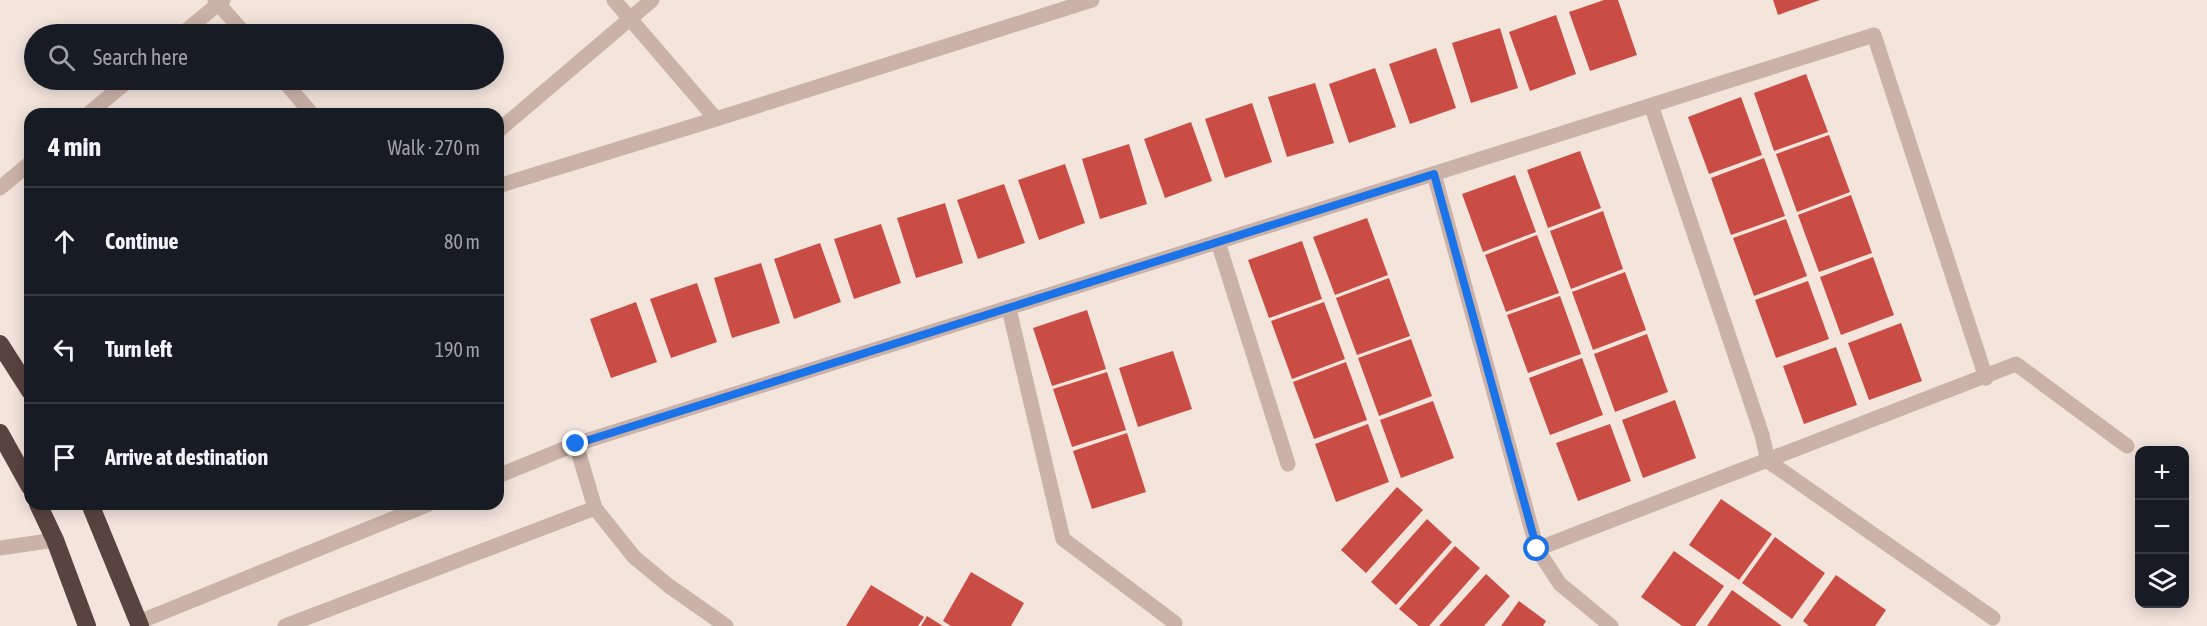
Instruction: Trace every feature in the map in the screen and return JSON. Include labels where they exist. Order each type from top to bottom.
[{"type":"highway","points":[[0,344],[24,382]]},
{"type":"highway","points":[[0,433],[24,476]]},
{"type":"highway","points":[[41,510],[55,540],[87,626]]},
{"type":"highway","points":[[92,510],[140,624]]},
{"type":"street","points":[[614,0],[716,119]]},
{"type":"street","points":[[504,126],[652,0]]},
{"type":"street","points":[[504,184],[1092,0]]},
{"type":"street","points":[[193,24],[219,1],[237,24]]},
{"type":"street","points":[[504,474],[576,444],[1874,35],[1986,378]]},
{"type":"street","points":[[95,108],[117,90]]},
{"type":"street","points":[[292,90],[307,108]]},
{"type":"street","points":[[1651,105],[1762,435],[1768,461],[1993,618]]},
{"type":"street","points":[[0,188],[24,168]]},
{"type":"street","points":[[1434,174],[1537,549],[1560,584],[1611,626]]},
{"type":"street","points":[[1218,242],[1288,464]]},
{"type":"street","points":[[1009,309],[1063,539],[1175,623]]},
{"type":"street","points":[[1537,549],[1986,378],[2016,364],[2127,446]]},
{"type":"street","points":[[576,444],[595,508],[634,557],[669,586],[726,626]]},
{"type":"street","points":[[285,626],[595,508]]},
{"type":"street","points":[[140,624],[415,510]]},
{"type":"street","points":[[0,548],[55,540]]},
{"type":"building","points":[[1604,0],[1618,0],[1637,55],[1590,71],[1569,12]]},
{"type":"building","points":[[1773,0],[1820,0],[1778,15]]},
{"type":"building","points":[[1556,15],[1576,74],[1530,91],[1509,32]]},
{"type":"building","points":[[1500,28],[1518,88],[1471,103],[1452,43]]},
{"type":"building","points":[[1436,48],[1456,108],[1410,124],[1389,64]]},
{"type":"building","points":[[1375,68],[1396,127],[1349,143],[1329,84]]},
{"type":"building","points":[[1806,74],[1828,132],[1774,151],[1754,93]]},
{"type":"building","points":[[1315,83],[1334,143],[1287,157],[1268,97]]},
{"type":"building","points":[[1741,97],[1762,155],[1709,174],[1688,117]]},
{"type":"building","points":[[1252,103],[1272,162],[1225,178],[1205,119]]},
{"type":"building","points":[[1191,122],[1212,181],[1165,198],[1144,139]]},
{"type":"building","points":[[1829,135],[1850,192],[1797,212],[1776,154]]},
{"type":"building","points":[[1129,144],[1147,204],[1100,219],[1082,159]]},
{"type":"building","points":[[1580,151],[1601,208],[1548,228],[1527,170]]},
{"type":"building","points":[[1764,158],[1785,216],[1731,235],[1711,178]]},
{"type":"building","points":[[1065,164],[1085,223],[1039,240],[1018,180]]},
{"type":"building","points":[[1515,175],[1536,232],[1483,252],[1462,194]]},
{"type":"building","points":[[1004,184],[1025,243],[978,259],[957,200]]},
{"type":"building","points":[[1851,195],[1872,253],[1819,272],[1798,215]]},
{"type":"building","points":[[945,203],[963,263],[916,278],[897,218]]},
{"type":"building","points":[[1603,211],[1623,269],[1571,289],[1550,231]]},
{"type":"building","points":[[1367,218],[1388,275],[1335,295],[1313,237]]},
{"type":"building","points":[[1786,219],[1807,276],[1754,296],[1733,238]]},
{"type":"building","points":[[881,224],[901,283],[854,299],[834,239]]},
{"type":"building","points":[[1537,235],[1559,293],[1506,312],[1485,255]]},
{"type":"building","points":[[1302,241],[1322,299],[1269,318],[1248,260]]},
{"type":"building","points":[[820,243],[841,302],[794,319],[774,259]]},
{"type":"building","points":[[1873,257],[1894,315],[1841,335],[1820,277]]},
{"type":"building","points":[[761,263],[780,323],[732,338],[714,278]]},
{"type":"building","points":[[1625,272],[1646,330],[1593,350],[1572,292]]},
{"type":"building","points":[[1389,278],[1410,336],[1357,355],[1336,298]]},
{"type":"building","points":[[1808,281],[1829,339],[1776,358],[1755,300]]},
{"type":"building","points":[[697,283],[717,342],[671,358],[650,299]]},
{"type":"building","points":[[1560,296],[1581,354],[1528,373],[1507,315]]},
{"type":"building","points":[[636,302],[657,362],[611,378],[590,319]]},
{"type":"building","points":[[1324,302],[1345,359],[1292,379],[1271,321]]},
{"type":"building","points":[[1087,310],[1106,369],[1052,386],[1033,328]]},
{"type":"building","points":[[1901,323],[1922,381],[1869,400],[1848,343]]},
{"type":"building","points":[[1647,334],[1668,392],[1615,412],[1594,354]]},
{"type":"building","points":[[1411,339],[1432,396],[1379,416],[1358,358]]},
{"type":"building","points":[[1836,347],[1857,405],[1804,424],[1783,366]]},
{"type":"building","points":[[1173,351],[1192,409],[1138,427],[1119,368]]},
{"type":"building","points":[[1582,358],[1603,415],[1550,435],[1529,378]]},
{"type":"building","points":[[1346,362],[1367,420],[1314,439],[1293,382]]},
{"type":"building","points":[[1107,372],[1126,430],[1072,447],[1053,389]]},
{"type":"building","points":[[1675,400],[1696,458],[1643,478],[1622,420]]},
{"type":"building","points":[[1433,401],[1454,458],[1401,478],[1380,420]]},
{"type":"building","points":[[1368,424],[1389,482],[1336,502],[1315,444]]},
{"type":"building","points":[[1610,424],[1631,481],[1578,501],[1556,443]]},
{"type":"building","points":[[1127,433],[1146,492],[1092,509],[1073,451]]},
{"type":"building","points":[[1397,487],[1423,510],[1366,573],[1341,550]]},
{"type":"building","points":[[1721,499],[1772,534],[1739,580],[1689,545]]},
{"type":"building","points":[[1427,519],[1452,542],[1396,605],[1371,582]]},
{"type":"building","points":[[1775,537],[1825,573],[1792,619],[1742,583]]},
{"type":"building","points":[[1455,546],[1480,568],[1429,626],[1419,626],[1399,609]]},
{"type":"building","points":[[1674,551],[1724,586],[1695,626],[1682,626],[1641,597]]},
{"type":"building","points":[[971,572],[1024,603],[1011,626],[951,626],[943,621]]},
{"type":"building","points":[[1486,574],[1510,596],[1484,626],[1439,626]]},
{"type":"building","points":[[1836,575],[1886,610],[1875,626],[1809,626],[1803,621]]},
{"type":"building","points":[[871,585],[924,617],[918,626],[846,626]]},
{"type":"building","points":[[1732,590],[1782,626],[1707,626]]},
{"type":"building","points":[[1519,601],[1546,621],[1543,626],[1501,626]]},
{"type":"building","points":[[927,616],[943,626],[921,626]]},
{"type":"route","points":[[576,444],[1434,174],[1537,549]]}]
